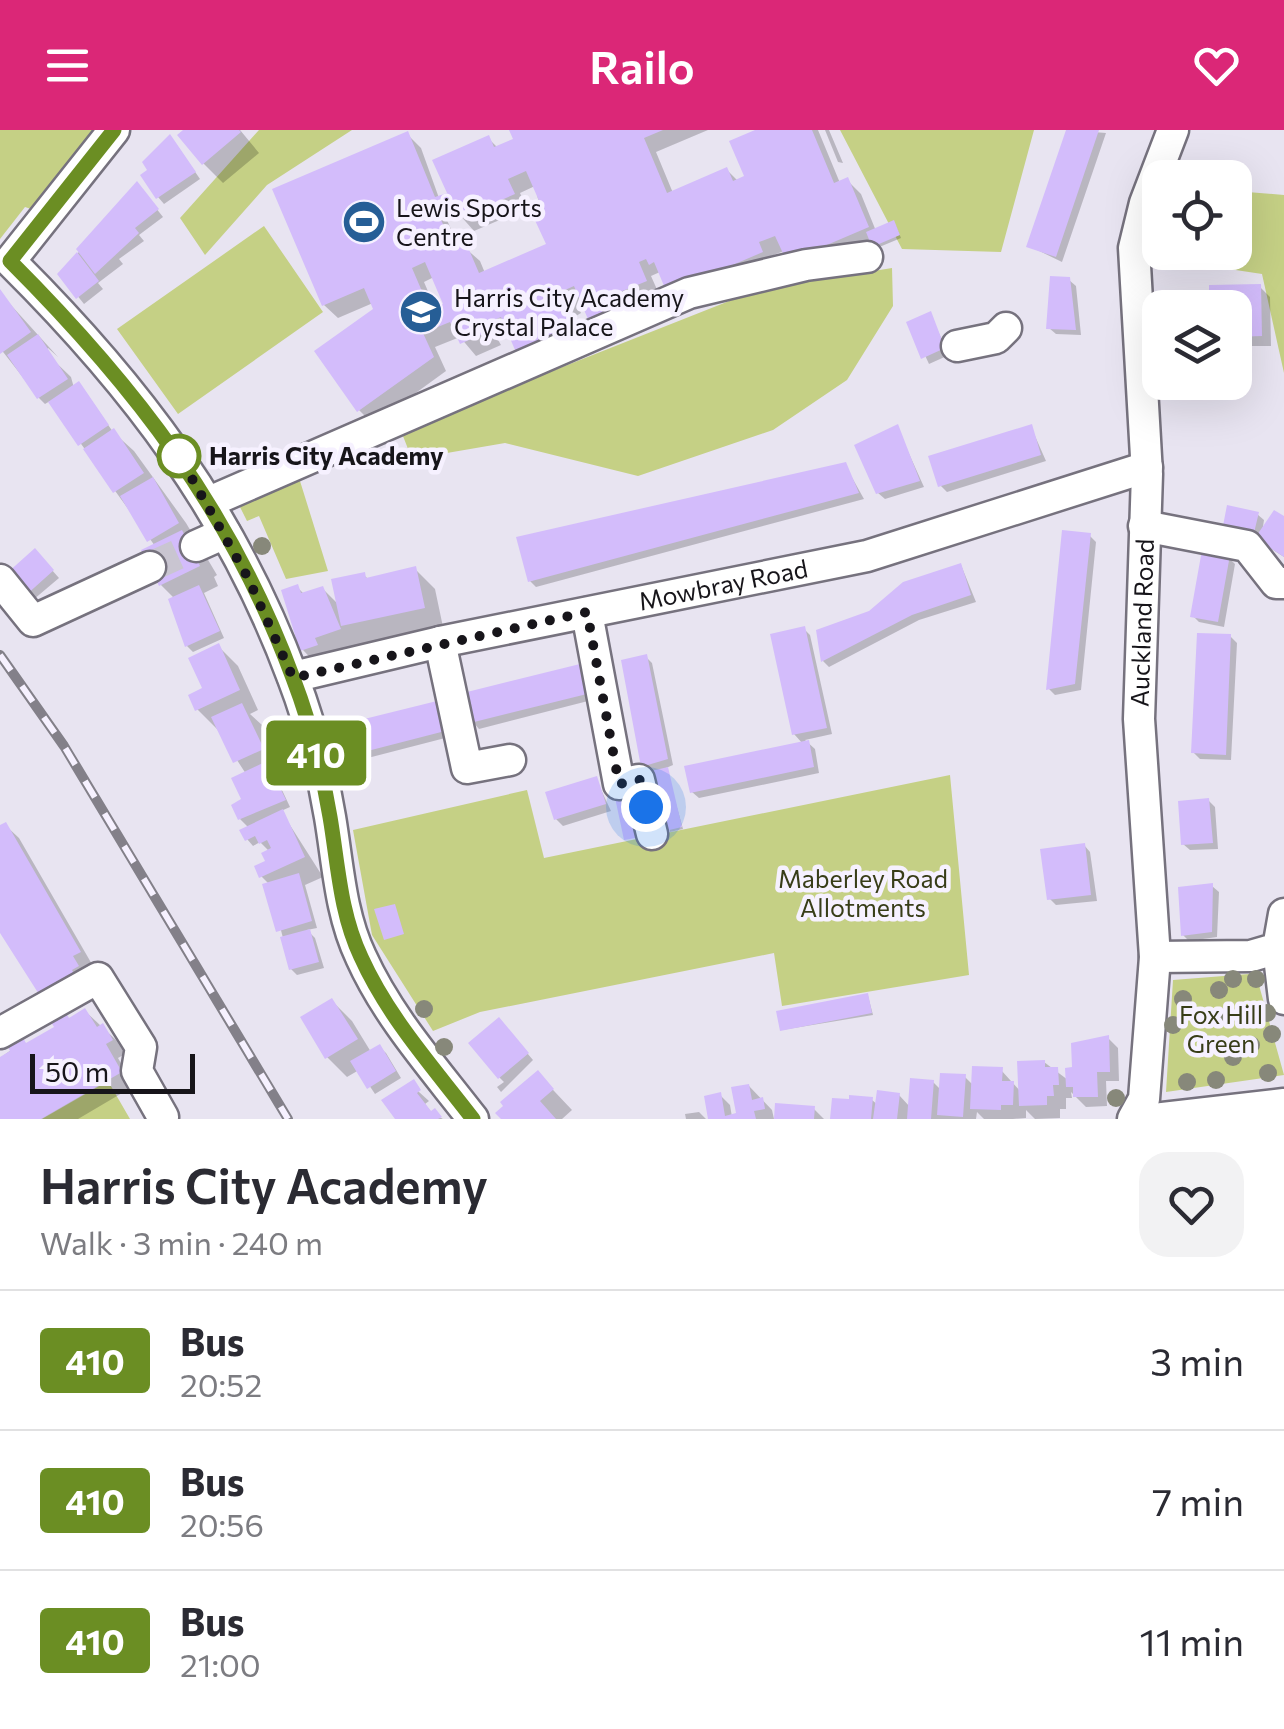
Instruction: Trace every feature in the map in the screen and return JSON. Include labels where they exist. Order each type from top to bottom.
[{"type":"street","points":[[114,130],[10,261],[113,368],[165,433],[209,502],[293,678],[320,768],[344,906],[360,956],[400,1024],[472,1119]]},
{"type":"street","name":"Auckland Road","points":[[1133,1119],[1144,1098],[1155,956],[1139,719],[1147,467],[1134,248],[1144,203],[1173,130]]},
{"type":"street","points":[[209,502],[689,293],[806,264],[867,256]]},
{"type":"street","points":[[957,346],[996,338],[1006,328]]},
{"type":"street","name":"Mowbray Road","points":[[293,678],[440,642],[867,556],[1147,467]]},
{"type":"street","points":[[1144,526],[1247,546],[1276,583],[1284,583]]},
{"type":"street","points":[[196,546],[225,534]]},
{"type":"street","points":[[0,580],[34,620],[150,567]]},
{"type":"street","points":[[587,612],[619,784],[640,780],[652,834]]},
{"type":"street","points":[[440,642],[467,768],[510,760]]},
{"type":"street","points":[[1284,914],[1278,948],[1284,998]]},
{"type":"street","points":[[1155,956],[1251,956],[1278,948]]},
{"type":"street","points":[[0,1033],[98,978],[141,1047],[136,1071],[163,1116]]},
{"type":"street","points":[[1154,1119],[1284,1104]]},
{"type":"green space","points":[[0,130],[93,130],[31,209],[25,207],[0,239]]},
{"type":"green space","points":[[259,130],[352,130],[267,185],[205,255],[180,218]]},
{"type":"green space","points":[[840,130],[1034,130],[1001,252],[902,249]]},
{"type":"green space","points":[[1252,192],[1284,195],[1284,373],[1262,274],[1236,270],[1252,270]]},
{"type":"green space","points":[[264,226],[323,312],[178,414],[117,329]]},
{"type":"green space","points":[[892,268],[893,306],[847,380],[773,430],[638,476],[505,443],[412,459],[401,431],[757,290]]},
{"type":"green space","points":[[300,481],[328,571],[286,579],[259,516],[247,521],[238,503]]},
{"type":"green space","name":"Maberley Road Allotments","points":[[950,775],[969,975],[782,1006],[774,953],[480,1012],[433,1031],[372,935],[353,830],[527,790],[544,858]]},
{"type":"green space","name":"Fox Hill Green","points":[[1249,974],[1257,978],[1284,1075],[1166,1092],[1173,980]]},
{"type":"green space","points":[[108,1081],[130,1119],[42,1119]]},
{"type":"building","points":[[183,130],[241,132],[202,165],[177,135]]},
{"type":"building","points":[[509,130],[663,130],[644,138],[667,193],[727,167],[733,181],[744,176],[729,141],[755,130],[812,130],[834,183],[848,177],[869,227],[787,262],[775,236],[759,242],[763,252],[667,293],[654,262],[649,265],[646,259],[639,262],[647,281],[598,301],[605,318],[590,324],[574,286],[565,290],[569,299],[564,302],[576,332],[518,357],[501,317],[485,324],[489,331],[460,344],[450,322],[423,333],[434,357],[357,412],[314,351],[373,309],[364,288],[322,306],[272,189],[408,131],[435,197],[447,193],[432,160],[489,135],[494,147],[513,139]],"holes":[[[526,171],[540,203],[535,205],[539,213],[533,216],[546,244],[479,273],[467,245],[457,236],[450,240],[434,204],[449,198],[458,219],[515,194],[508,179]],[[425,262],[443,304],[430,310],[412,268]]]},
{"type":"building","points":[[1066,130],[1099,130],[1056,257],[1026,247]]},
{"type":"building","points":[[170,134],[196,172],[156,199],[140,175],[147,170],[142,162]]},
{"type":"building","points":[[137,181],[159,209],[135,228],[139,233],[95,274],[76,249]]},
{"type":"building","points":[[894,220],[900,235],[872,247],[866,232]]},
{"type":"building","points":[[77,252],[99,281],[76,299],[57,274]]},
{"type":"building","points":[[1050,276],[1070,277],[1076,330],[1046,329]]},
{"type":"building","points":[[1261,284],[1262,336],[1252,336],[1252,290],[1209,290],[1209,285]]},
{"type":"building","points":[[0,289],[31,332],[0,354]]},
{"type":"building","points":[[931,311],[945,348],[921,359],[906,322]]},
{"type":"building","points":[[38,334],[68,379],[37,399],[7,355]]},
{"type":"building","points":[[79,381],[109,425],[78,446],[48,402]]},
{"type":"building","points":[[898,424],[920,481],[876,494],[854,445]]},
{"type":"building","points":[[1032,424],[1041,455],[938,487],[928,456]]},
{"type":"building","points":[[114,428],[144,473],[113,493],[83,449]]},
{"type":"building","points":[[846,462],[859,493],[528,582],[516,537]]},
{"type":"building","points":[[153,477],[179,523],[147,542],[120,496]]},
{"type":"building","points":[[1227,505],[1259,512],[1253,537],[1222,531]]},
{"type":"building","points":[[1274,510],[1284,516],[1284,557],[1255,538]]},
{"type":"building","points":[[182,530],[200,566],[159,586],[141,550]]},
{"type":"building","points":[[1062,530],[1091,533],[1075,684],[1046,690]]},
{"type":"building","points":[[35,548],[54,570],[25,596],[6,574]]},
{"type":"building","points":[[1202,550],[1230,555],[1218,622],[1190,617]]},
{"type":"building","points":[[961,563],[971,595],[912,615],[821,662],[816,630],[869,611],[903,582]]},
{"type":"building","points":[[416,566],[425,608],[341,626],[331,579],[365,572],[366,578]]},
{"type":"building","points":[[298,584],[301,593],[323,586],[341,629],[315,638],[318,645],[300,651],[281,590]]},
{"type":"building","points":[[199,585],[220,631],[185,647],[168,599]]},
{"type":"building","points":[[805,626],[827,728],[792,735],[770,634]]},
{"type":"building","points":[[1197,633],[1231,634],[1226,755],[1191,753]]},
{"type":"building","points":[[219,643],[240,690],[195,711],[188,695],[202,688],[188,658]]},
{"type":"building","points":[[647,654],[668,759],[641,767],[621,660]]},
{"type":"building","points":[[580,664],[587,694],[470,723],[463,693]]},
{"type":"building","points":[[441,700],[449,730],[352,755],[344,724]]},
{"type":"building","points":[[242,703],[264,749],[233,763],[211,717]]},
{"type":"building","points":[[809,740],[814,767],[690,793],[684,766]]},
{"type":"building","points":[[267,761],[286,800],[238,820],[231,805],[241,799],[231,778]]},
{"type":"building","points":[[668,767],[682,827],[665,831],[651,771]]},
{"type":"building","points":[[597,776],[606,804],[554,820],[545,792]]},
{"type":"building","points":[[629,790],[641,837],[624,840],[614,793]]},
{"type":"building","points":[[1209,798],[1213,843],[1181,845],[1178,801]]},
{"type":"building","points":[[283,809],[305,857],[259,878],[254,866],[265,861],[261,853],[271,848],[267,840],[259,844],[255,836],[245,841],[239,830]]},
{"type":"building","points":[[6,822],[81,952],[73,956],[79,966],[72,970],[77,979],[42,999],[0,933],[0,825]]},
{"type":"building","points":[[1085,843],[1091,895],[1047,900],[1040,849]]},
{"type":"building","points":[[299,873],[312,921],[276,932],[262,884]]},
{"type":"building","points":[[1213,883],[1212,932],[1181,936],[1178,887]]},
{"type":"building","points":[[395,904],[404,934],[384,940],[374,909]]},
{"type":"building","points":[[310,929],[319,962],[289,970],[280,937]]},
{"type":"building","points":[[868,993],[872,1013],[780,1031],[776,1011]]},
{"type":"building","points":[[332,998],[358,1039],[325,1059],[300,1017]]},
{"type":"building","points":[[85,1008],[97,1027],[103,1023],[113,1040],[106,1044],[122,1072],[41,1119],[0,1119],[0,1057],[23,1038],[26,1043],[54,1027],[51,1022],[66,1013],[69,1018]]},
{"type":"building","points":[[499,1017],[529,1053],[498,1079],[468,1043]]},
{"type":"building","points":[[1109,1035],[1110,1072],[1097,1072],[1098,1097],[1073,1097],[1073,1087],[1066,1087],[1065,1068],[1072,1067],[1071,1043]]},
{"type":"building","points":[[380,1044],[396,1071],[367,1089],[350,1061]]},
{"type":"building","points":[[1045,1060],[1045,1067],[1058,1067],[1059,1085],[1053,1085],[1054,1096],[1047,1096],[1047,1105],[1019,1106],[1017,1061]]},
{"type":"building","points":[[972,1066],[1003,1067],[1002,1081],[1014,1081],[1013,1105],[1001,1105],[1001,1110],[970,1109]]},
{"type":"building","points":[[538,1070],[554,1089],[540,1101],[556,1119],[501,1119],[495,1113],[503,1106],[500,1102]]},
{"type":"building","points":[[940,1073],[966,1074],[963,1117],[937,1115]]},
{"type":"building","points":[[910,1078],[934,1080],[931,1119],[907,1119]]},
{"type":"building","points":[[414,1079],[421,1090],[417,1093],[431,1111],[435,1108],[442,1117],[395,1119],[381,1100]]},
{"type":"building","points":[[749,1084],[752,1100],[763,1097],[765,1109],[754,1111],[756,1119],[708,1119],[704,1096],[721,1092],[725,1116],[736,1113],[731,1087]]},
{"type":"building","points":[[877,1090],[900,1093],[897,1119],[873,1119]]},
{"type":"building","points":[[849,1095],[873,1097],[871,1119],[830,1119],[832,1098],[849,1099]]},
{"type":"building","points":[[775,1103],[815,1106],[814,1119],[774,1119]]},
{"type":"tunnel","points":[[150,567],[196,546]]},
{"type":"railway","points":[[0,655],[64,746],[288,1119]]},
{"type":"bus line","name":"410","points":[[114,130],[27,234],[10,261],[113,368],[165,433],[209,502],[272,626],[308,722],[330,817],[344,906],[360,956],[400,1024],[473,1119]]},
{"type":"place","name":"Lewis Sports Centre","points":[[364,222]]},
{"type":"place","name":"Harris City Academy Crystal Palace","points":[[421,312]]},
{"type":"place","name":"Harris City Academy","points":[[179,456]]},
{"type":"route","points":[[179,456],[177,452],[209,502],[272,626],[293,678],[587,612],[619,784],[640,780],[646,807]]}]
